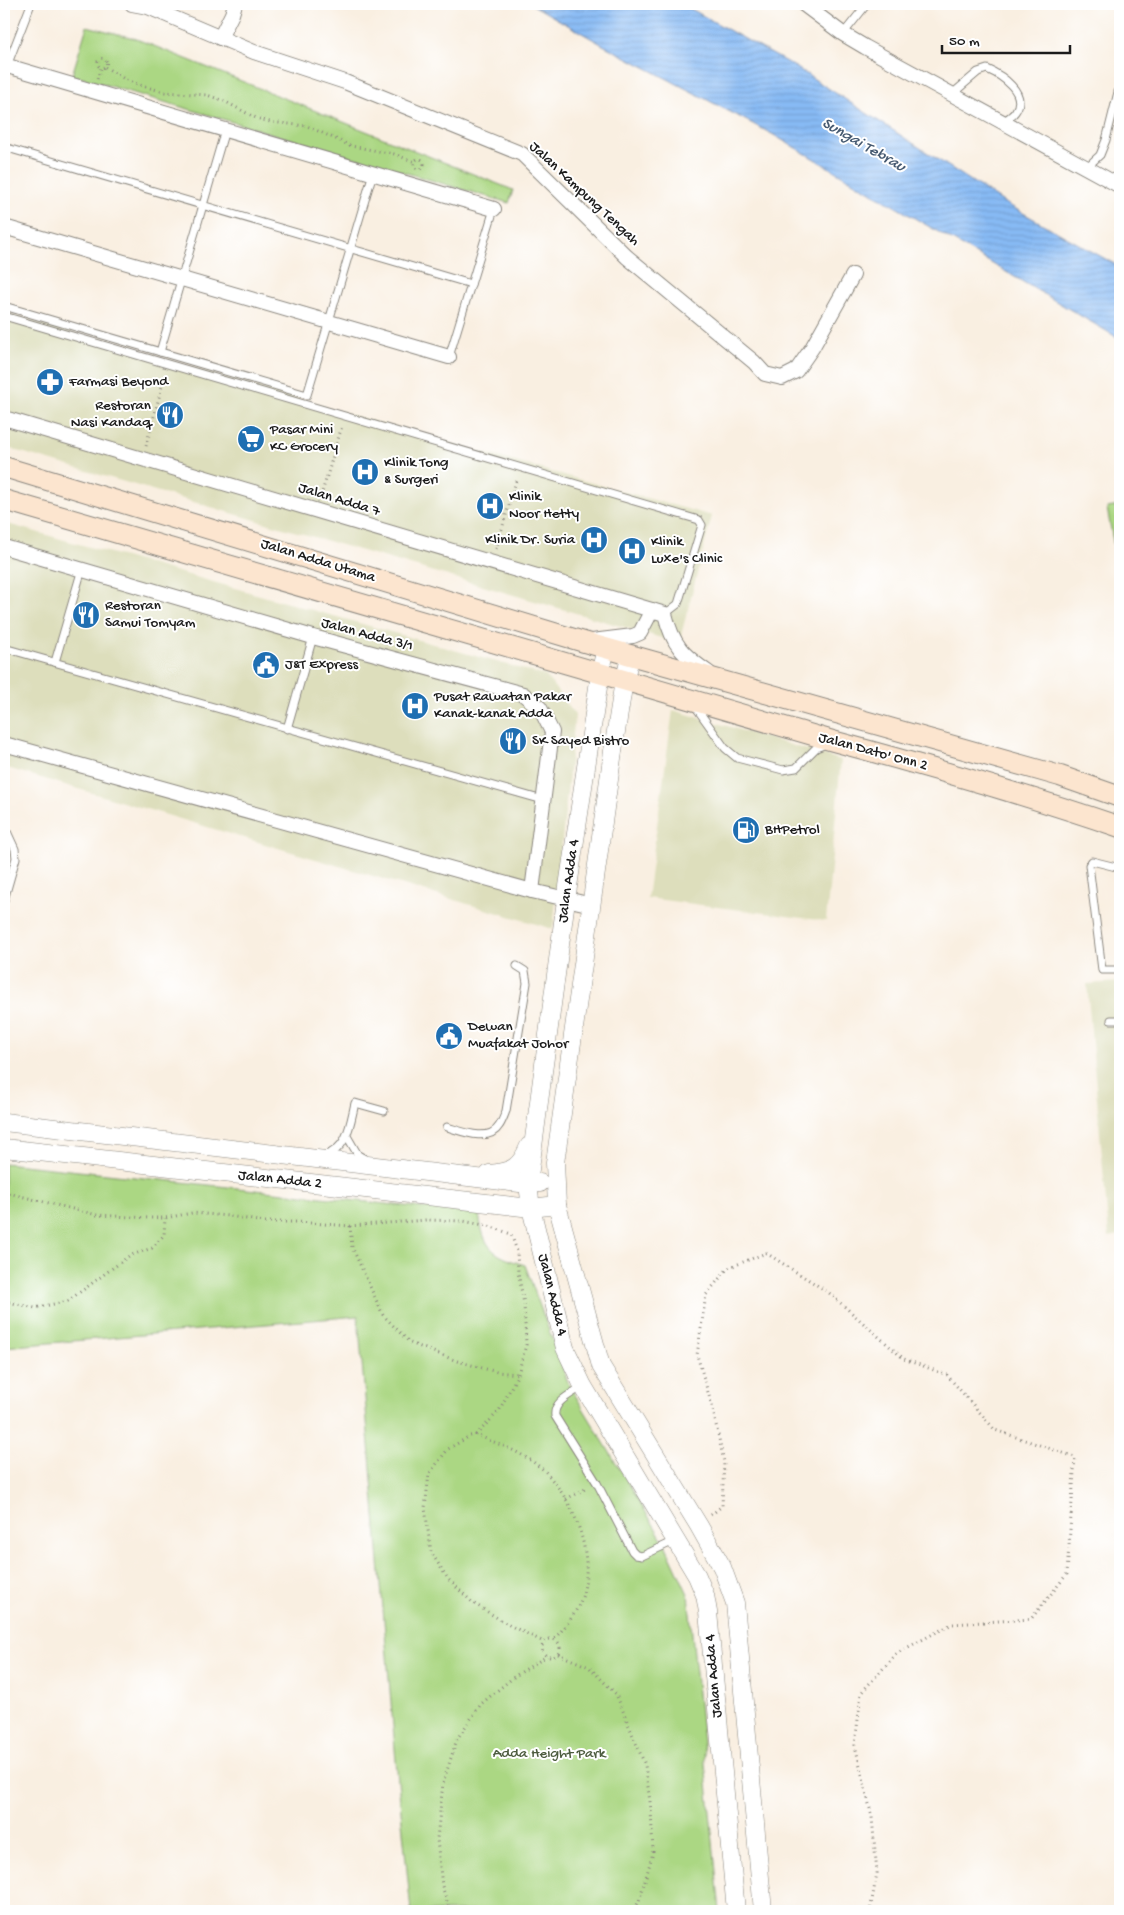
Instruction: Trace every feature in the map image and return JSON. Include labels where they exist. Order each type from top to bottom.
[{"type":"main road","name":"Jalan Adda Utama","points":[[4,467],[631,655]]},
{"type":"main road","name":"Jalan Adda Utama","points":[[4,500],[624,680]]},
{"type":"main road","name":"Jalan Dato' Onn 2","points":[[631,655],[1060,776],[1120,797]]},
{"type":"main road","name":"Jalan Dato' Onn 2","points":[[624,680],[1047,802],[1120,827]]},
{"type":"street","name":"Jalan Kampung Tengah","points":[[132,4],[148,7],[254,52],[345,82],[522,154],[627,257],[754,362],[765,374],[782,378],[796,371],[812,348],[853,275]]},
{"type":"street","points":[[220,38],[235,4]]},
{"type":"street","points":[[803,4],[843,34],[1120,186]]},
{"type":"street","points":[[5,69],[225,130],[494,209]]},
{"type":"street","points":[[4,227],[449,357]]},
{"type":"street","name":"Jalan Adda 7","points":[[4,418],[659,612]]},
{"type":"street","name":"Jalan Adda 3/1","points":[[4,547],[313,637],[523,694],[540,708],[552,732],[532,891]]},
{"type":"street","points":[[584,642],[634,636],[640,633],[659,612],[688,658],[718,680]]},
{"type":"street","name":"Jalan Adda 4","points":[[606,648],[600,674],[566,900],[528,1184],[531,1208],[565,1348],[583,1386],[697,1576],[704,1595],[708,1612],[736,1911]]},
{"type":"street","name":"Jalan Adda 4","points":[[631,655],[624,680],[555,1163],[557,1205],[601,1366],[699,1526],[722,1567],[735,1603],[763,1911]]},
{"type":"street","points":[[4,744],[532,891],[566,900],[592,904]]},
{"type":"street","name":"Jalan Adda 2","points":[[4,1122],[528,1184],[555,1182]]},
{"type":"street","points":[[464,1176],[504,1173],[515,1168],[525,1156],[534,1132]]},
{"type":"street","name":"Jalan Adda 2","points":[[4,1148],[531,1208],[557,1205]]},
{"type":"lane","points":[[5,69],[31,4]]},
{"type":"lane","points":[[843,34],[867,4]]},
{"type":"lane","points":[[951,94],[978,72],[987,69],[997,73],[1016,90],[1019,100],[1016,111],[1003,122]]},
{"type":"lane","points":[[1086,168],[1100,155],[1103,148],[1120,84]]},
{"type":"lane","points":[[160,352],[225,130]]},
{"type":"lane","points":[[4,147],[471,284]]},
{"type":"lane","points":[[4,306],[307,395],[373,173]]},
{"type":"lane","points":[[449,357],[494,209]]},
{"type":"lane","points":[[4,316],[699,520],[702,522],[678,604],[659,612]]},
{"type":"lane","points":[[55,662],[82,569]]},
{"type":"lane","points":[[287,729],[313,637]]},
{"type":"lane","points":[[4,648],[543,800]]},
{"type":"lane","points":[[691,700],[725,748],[738,758],[783,770],[796,768],[816,748],[833,741]]},
{"type":"lane","points":[[4,825],[15,849],[16,858],[4,900]]},
{"type":"lane","points":[[1120,868],[1092,861],[1089,865],[1102,970],[1120,970]]},
{"type":"lane","points":[[447,1127],[476,1135],[488,1134],[498,1128],[506,1111],[527,983],[525,971],[517,966]]},
{"type":"lane","points":[[1111,1020],[1120,1020]]},
{"type":"lane","points":[[249,1151],[254,1146],[264,1146],[325,1154],[334,1152],[347,1136],[355,1103],[384,1111]]},
{"type":"lane","points":[[347,1136],[358,1155],[365,1159],[416,1171]]},
{"type":"lane","points":[[583,1386],[557,1404],[554,1410],[555,1416],[597,1483],[636,1554],[642,1556],[676,1540]]},
{"type":"path","points":[[104,67],[126,80],[146,87],[165,92],[207,95],[224,101],[256,118],[270,122],[307,126],[351,146],[394,154],[415,162]]},
{"type":"path","points":[[142,459],[168,365]]},
{"type":"path","points":[[316,510],[345,416]]},
{"type":"path","points":[[492,562],[520,468]]},
{"type":"path","points":[[4,1192],[96,1215],[165,1218],[192,1213],[229,1216],[264,1222],[298,1222],[350,1226],[426,1220],[464,1221],[489,1226],[511,1234],[517,1251],[518,1272],[524,1304],[526,1345],[518,1374],[499,1411],[476,1435]]},
{"type":"path","points":[[4,1300],[35,1308],[68,1301],[130,1256],[152,1248],[164,1235],[165,1218]]},
{"type":"path","points":[[350,1226],[352,1247],[383,1315],[410,1343],[457,1361],[497,1372],[518,1374]]},
{"type":"path","points":[[699,1526],[722,1506],[724,1462],[712,1406],[696,1355],[706,1295],[728,1268],[766,1253],[828,1292],[904,1360],[947,1375],[994,1430],[1075,1457],[1067,1574],[1031,1619],[952,1624],[897,1653],[861,1693],[855,1745],[872,1817],[877,1873],[870,1911]]},
{"type":"path","points":[[544,1642],[509,1625],[473,1603],[448,1579],[431,1552],[425,1508],[429,1474],[448,1449],[470,1436],[476,1435],[510,1448],[543,1468],[571,1507],[581,1535],[586,1567],[584,1592],[570,1622],[554,1639],[544,1642],[543,1652],[547,1656]]},
{"type":"path","points":[[566,1499],[597,1483]]},
{"type":"path","points":[[554,1639],[560,1645],[558,1654]]},
{"type":"path","points":[[450,1911],[442,1886],[437,1839],[443,1783],[457,1739],[481,1704],[515,1676],[547,1656],[558,1654],[589,1667],[616,1694],[645,1765],[651,1809],[653,1854],[639,1901],[634,1911]]},
{"type":"shaded area","points":[[4,313],[440,441],[712,516],[679,643],[4,447]]},
{"type":"shaded area","points":[[4,523],[546,676],[575,715],[553,929],[4,767]]},
{"type":"shaded area","points":[[673,710],[841,760],[826,921],[647,898]]},
{"type":"shaded area","points":[[1120,982],[1120,1235],[1109,1237],[1087,984]]},
{"type":"green space","points":[[87,26],[134,38],[513,190],[509,203],[72,75]]},
{"type":"green space","points":[[1120,506],[1120,580],[1107,508]]},
{"type":"green space","name":"Adda Height Park","points":[[4,1163],[479,1214],[484,1235],[492,1249],[505,1258],[525,1265],[569,1385],[664,1542],[688,1594],[720,1911],[411,1911],[396,1761],[358,1316],[4,1347]]},
{"type":"water","name":"Sungai Tebrau","points":[[531,4],[682,4],[797,68],[1005,203],[1120,267],[1120,339],[772,134],[603,45]]},
{"type":"place","name":"Farmasi Beyond","points":[[50,382]]},
{"type":"place","name":"Restoran Nasi Kandaq","points":[[170,415]]},
{"type":"place","name":"Pasar Mini KC Grocery","points":[[251,439]]},
{"type":"place","name":"Klinik Tong & Surgeri","points":[[365,472]]},
{"type":"place","name":"Klinik Noor Hetty","points":[[490,506]]},
{"type":"place","name":"Klinik Dr. Suria","points":[[594,540]]},
{"type":"place","name":"Klinik Luxe's Clinic","points":[[632,551]]},
{"type":"place","name":"Restoran Samui Tomyam","points":[[86,615]]},
{"type":"place","name":"J&T Express","points":[[266,665]]},
{"type":"place","name":"Pusat Rawatan Pakar Kanak-kanak Adda","points":[[415,706]]},
{"type":"place","name":"SK Sayed Bistro","points":[[513,741]]},
{"type":"place","name":"BHPetrol","points":[[746,830]]},
{"type":"place","name":"Dewan Muafakat Johor","points":[[449,1036]]}]
